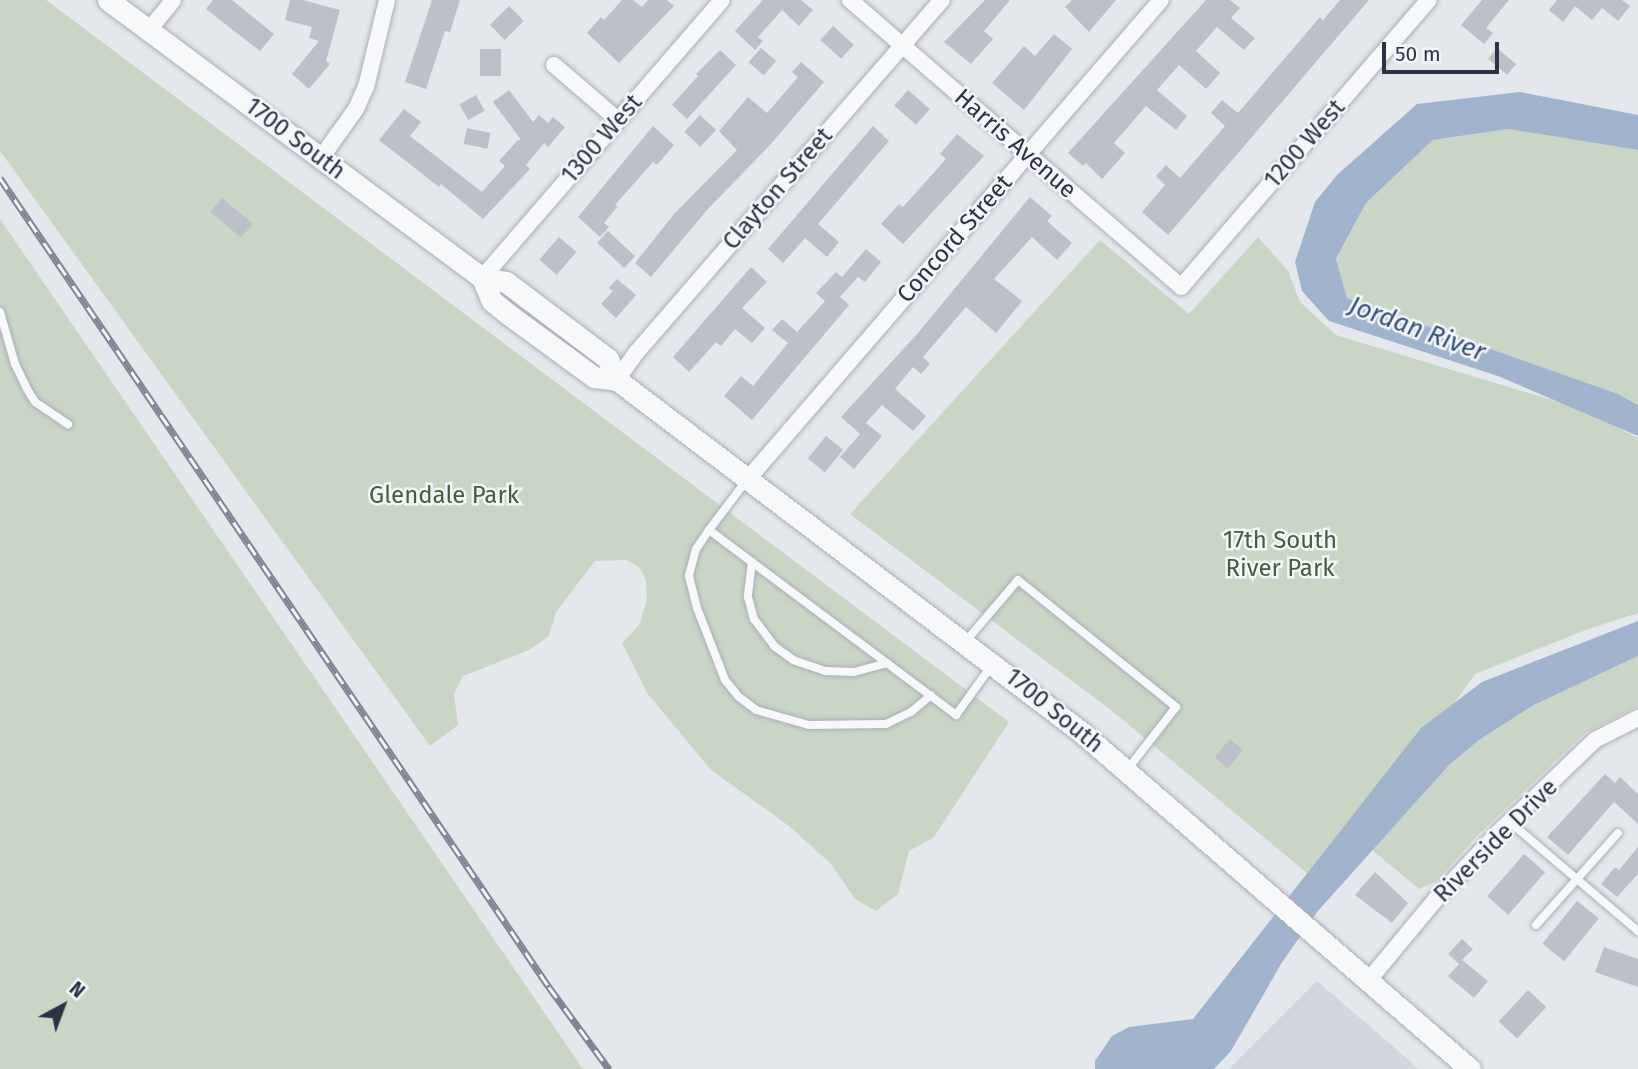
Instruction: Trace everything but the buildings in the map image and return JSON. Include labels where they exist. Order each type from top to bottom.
[{"type":"street","name":"1700 South","points":[[108,0],[482,278],[506,282],[608,359],[617,380],[994,663],[1127,770],[1470,1069]]},
{"type":"street","points":[[149,30],[173,0]]},
{"type":"street","points":[[321,158],[356,109],[366,87],[387,0]]},
{"type":"street","name":"1300 West","points":[[482,278],[722,0]]},
{"type":"street","name":"Harris Avenue","points":[[850,0],[1181,287]]},
{"type":"street","name":"Clayton Street","points":[[617,380],[636,353],[942,0]]},
{"type":"street","name":"Concord Street","points":[[748,479],[1161,0]]},
{"type":"street","name":"1200 West","points":[[1181,287],[1429,0]]},
{"type":"street","points":[[554,65],[618,120]]},
{"type":"street","name":"Riverside Drive","points":[[1368,981],[1471,861],[1595,740],[1638,718]]},
{"type":"lane","points":[[0,312],[15,364],[27,389],[35,402],[68,424]]},
{"type":"lane","points":[[748,479],[696,549],[689,576],[714,657],[725,680],[756,710],[789,721],[851,727],[886,724],[911,712],[930,695]]},
{"type":"lane","points":[[709,530],[956,715],[994,663]]},
{"type":"lane","points":[[752,562],[748,597],[754,619],[774,646],[793,660],[825,671],[854,672],[887,663]]},
{"type":"lane","points":[[965,641],[1018,580],[1039,596],[1176,706],[1127,770]]},
{"type":"lane","points":[[1511,823],[1638,931]]},
{"type":"lane","points":[[1536,925],[1618,833]]},
{"type":"shaded area","points":[[1317,981],[1419,1069],[1229,1069]]},
{"type":"green space","name":"Glendale Park","points":[[0,0],[46,0],[1009,722],[934,837],[909,851],[898,894],[876,911],[855,899],[831,864],[789,826],[711,770],[647,693],[622,643],[639,625],[647,600],[646,580],[639,567],[626,560],[595,561],[556,612],[549,636],[529,650],[463,676],[454,694],[458,725],[430,746],[0,151]]},
{"type":"green space","points":[[1508,129],[1638,150],[1638,405],[1618,394],[1347,298],[1336,260],[1366,203],[1433,140]]},
{"type":"green space","points":[[0,219],[583,1069],[0,1069]]},
{"type":"green space","name":"17th South River Park","points":[[1258,237],[1288,271],[1300,302],[1336,335],[1582,409],[1638,438],[1638,613],[1588,629],[1475,674],[1441,722],[1308,874],[1111,710],[850,514],[1100,240],[1189,314]]},
{"type":"green space","points":[[1638,656],[1638,706],[1585,733],[1476,837],[1436,882],[1419,889],[1371,849],[1449,765],[1479,740],[1534,705]]},
{"type":"water","name":"Jordan River","points":[[1520,92],[1638,115],[1638,150],[1508,129],[1433,140],[1366,203],[1336,259],[1347,298],[1618,394],[1638,405],[1638,436],[1498,376],[1329,321],[1302,291],[1295,262],[1315,202],[1337,175],[1417,104]]},
{"type":"water","points":[[1638,621],[1638,656],[1534,705],[1479,740],[1449,765],[1317,912],[1281,964],[1231,1051],[1214,1069],[1095,1069],[1095,1061],[1112,1036],[1129,1027],[1193,1019],[1421,728],[1482,682]]},
{"type":"railway","points":[[0,178],[549,987],[609,1069]]}]
